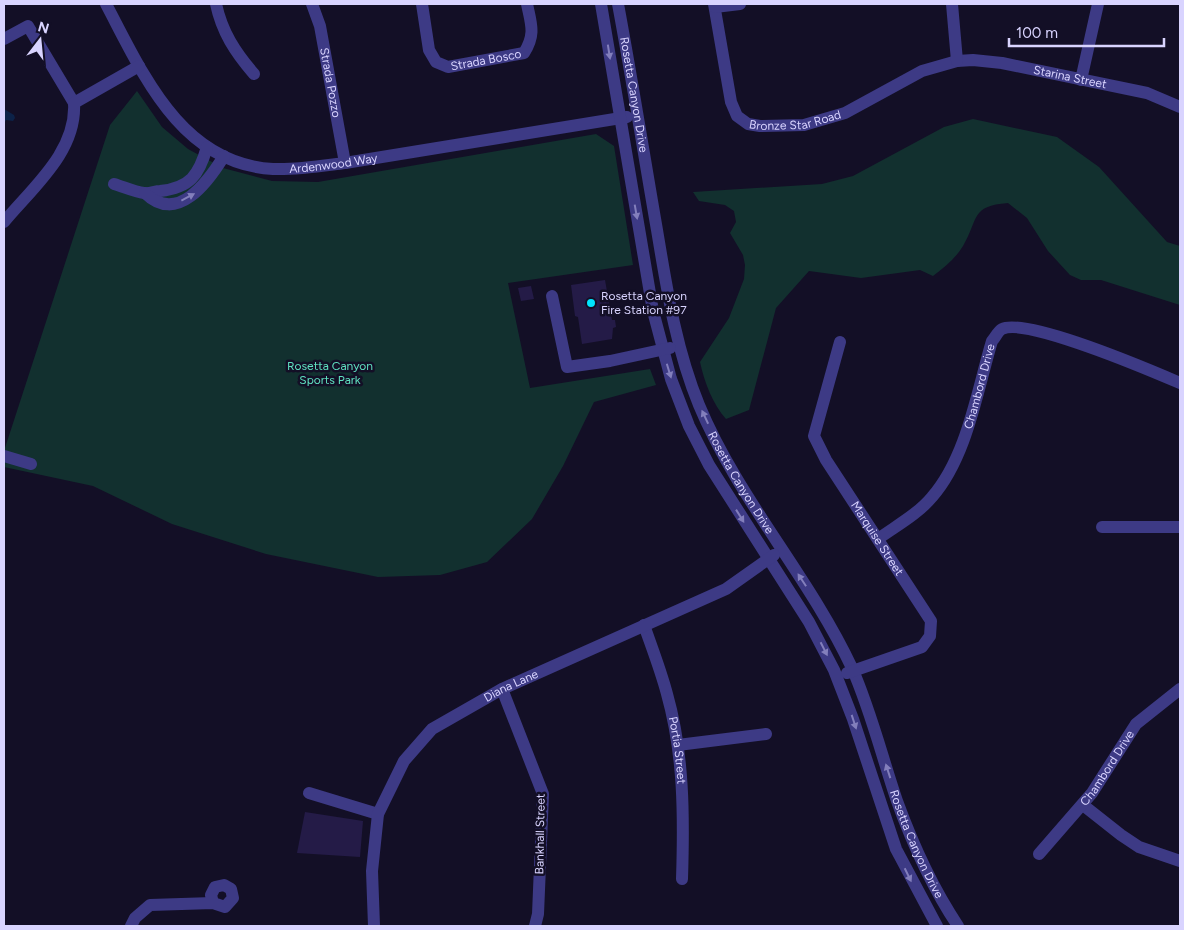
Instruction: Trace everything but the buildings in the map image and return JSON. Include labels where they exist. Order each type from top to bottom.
[{"type":"street","name":"Ardenwood Way","points":[[106,4],[139,66],[170,114],[192,137],[207,147],[224,156],[255,167],[273,169],[345,163],[637,116]]},
{"type":"street","points":[[216,4],[221,25],[235,52],[254,74]]},
{"type":"street","name":"Strada Pozzo","points":[[312,4],[320,26],[345,163]]},
{"type":"street","name":"Strada Bosco","points":[[422,4],[429,50],[436,62],[448,67],[524,52],[531,42],[532,28],[527,4]]},
{"type":"street","name":"Rosetta Canyon Drive","points":[[601,4],[653,311],[662,350],[681,404],[709,465],[767,559],[809,622],[837,676],[896,849],[937,926]]},
{"type":"street","name":"Rosetta Canyon Drive","points":[[618,4],[671,311],[679,346],[699,406],[720,450],[822,611],[853,671],[918,855],[937,895],[958,926]]},
{"type":"street","points":[[714,5],[740,4]]},
{"type":"street","points":[[952,4],[957,61]]},
{"type":"street","points":[[1081,80],[1098,4]]},
{"type":"street","name":"Bronze Star Road","points":[[714,5],[731,102],[737,116],[748,124],[786,126],[825,120],[866,103],[922,70],[957,61]]},
{"type":"street","points":[[4,39],[28,26],[74,103],[70,134],[59,157],[4,222]]},
{"type":"street","name":"Starina Street","points":[[957,61],[1002,63],[1147,92],[1180,107]]},
{"type":"street","points":[[74,103],[139,66]]},
{"type":"street","points":[[114,184],[145,193],[180,188],[192,178],[202,163],[207,147]]},
{"type":"street","points":[[145,193],[153,201],[163,204],[174,203],[191,197],[203,187],[224,156]]},
{"type":"street","points":[[552,296],[567,367],[679,346]]},
{"type":"street","name":"Chambord Drive","points":[[878,539],[919,510],[932,498],[954,466],[992,341],[1002,330],[1016,327],[1075,343],[1124,359],[1180,383]]},
{"type":"street","name":"Marquise Street","points":[[837,676],[922,647],[930,636],[931,621],[826,460],[814,436],[840,342]]},
{"type":"street","points":[[4,456],[31,464]]},
{"type":"street","points":[[1102,527],[1180,527]]},
{"type":"street","name":"Diana Lane","points":[[374,926],[372,871],[378,814],[404,761],[432,729],[502,689],[726,589],[782,549]]},
{"type":"street","name":"Portia Street","points":[[644,625],[667,693],[678,745],[682,781],[682,879]]},
{"type":"street","name":"Bankhall Street","points":[[502,689],[543,794],[538,914],[535,926]]},
{"type":"street","name":"Chambord Drive","points":[[1039,854],[1082,805],[1136,724],[1178,695]]},
{"type":"street","points":[[678,745],[766,734]]},
{"type":"street","points":[[309,793],[378,814]]},
{"type":"street","points":[[1082,805],[1120,835],[1139,847],[1180,861]]},
{"type":"street","points":[[131,926],[135,918],[150,905],[213,903]]},
{"type":"green space","name":"Rosetta Canyon Sports Park","points":[[137,91],[162,127],[188,149],[223,168],[272,181],[318,182],[596,134],[614,146],[633,265],[508,283],[530,388],[650,369],[656,385],[594,402],[563,466],[532,519],[487,562],[440,575],[378,577],[266,554],[172,524],[93,486],[4,467],[4,451],[110,125]]},
{"type":"green space","points":[[973,119],[1057,137],[1099,167],[1167,242],[1180,246],[1180,305],[1101,280],[1081,280],[1070,275],[1048,251],[1027,218],[1008,203],[987,207],[977,216],[960,251],[933,276],[920,270],[861,278],[809,271],[776,308],[749,410],[726,419],[717,407],[710,392],[700,362],[729,318],[744,279],[745,265],[743,255],[730,233],[736,222],[734,211],[725,205],[699,201],[693,192],[822,184],[853,176],[944,127]]},
{"type":"water","points":[[4,109],[14,115],[15,118],[13,121],[6,120],[4,124]]},
{"type":"place","name":"Rosetta Canyon Fire Station #97","points":[[591,303]]}]
